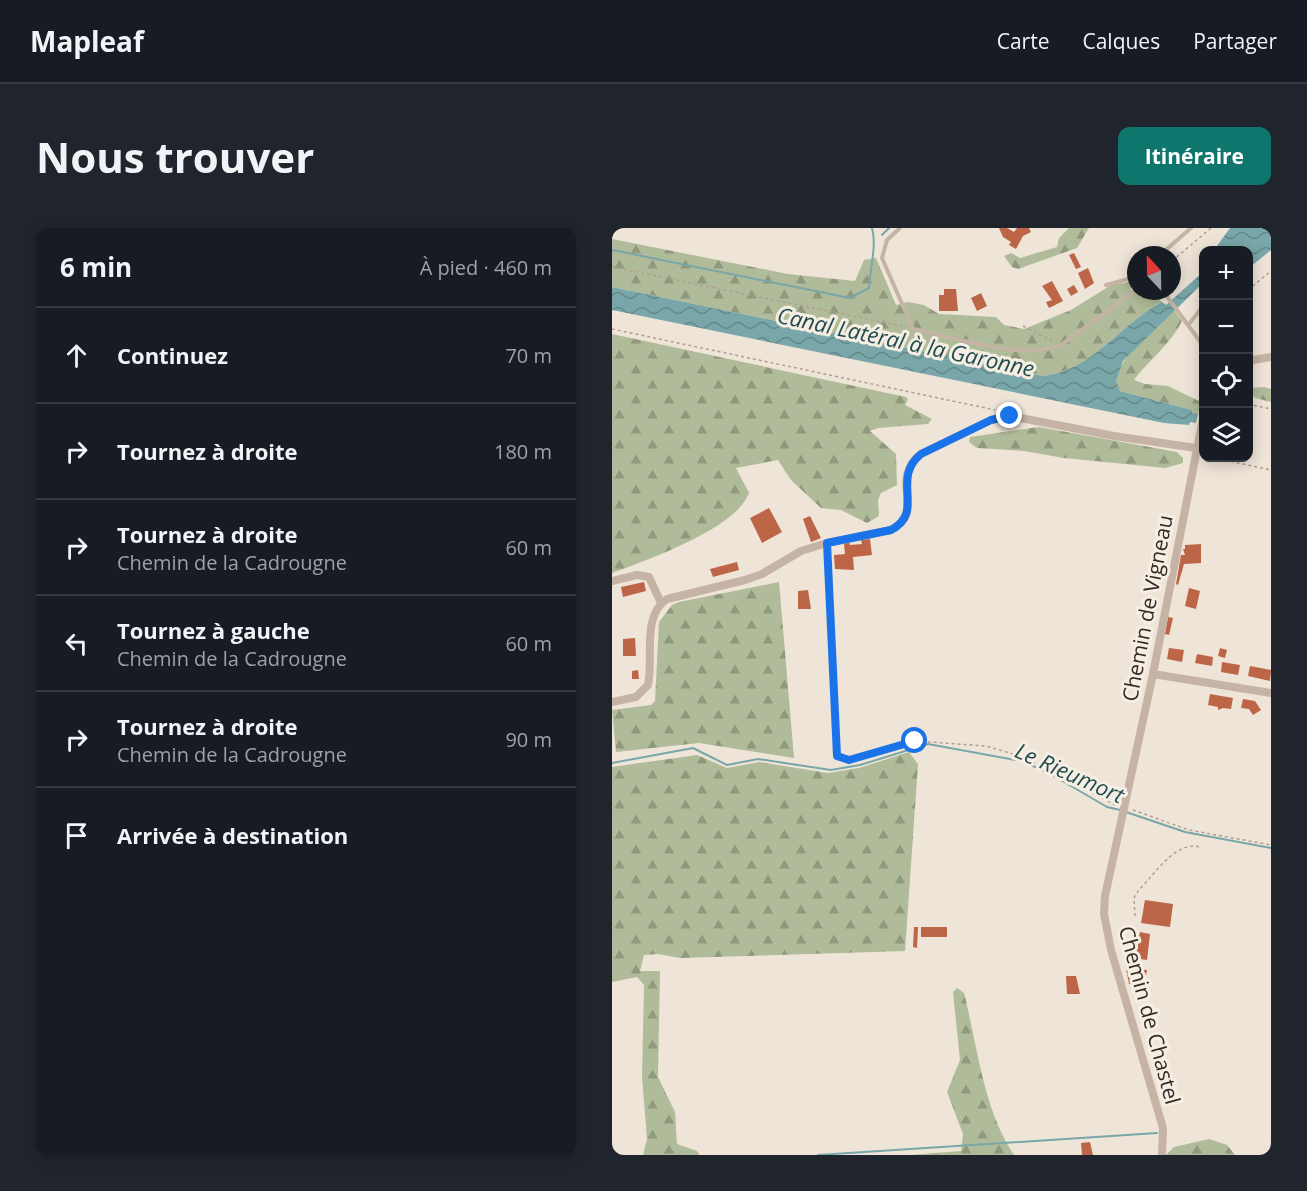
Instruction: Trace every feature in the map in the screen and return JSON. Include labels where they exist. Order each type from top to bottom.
[{"type":"street","points":[[1253,360],[1271,357]]},
{"type":"street","points":[[612,702],[636,697],[648,685],[651,630],[661,603],[667,599],[762,574],[801,551],[827,543],[891,530],[900,525],[909,511],[906,477],[912,461],[921,454],[991,420],[1010,416],[1198,452]]},
{"type":"street","name":"Chemin de Vigneau","points":[[1123,810],[1198,452]]},
{"type":"street","points":[[612,581],[636,575],[648,577],[661,603]]},
{"type":"street","points":[[1153,674],[1271,693]]},
{"type":"street","name":"Chemin de Chastel","points":[[1123,810],[1105,896],[1104,914],[1111,950],[1163,1128],[1161,1155]]},
{"type":"lane","points":[[900,228],[887,240],[882,258],[913,329],[1018,350],[1049,350],[1061,345],[1127,297]]},
{"type":"lane","points":[[1170,246],[1191,228]]},
{"type":"lane","points":[[1106,285],[1127,279]]},
{"type":"lane","points":[[1170,300],[1190,324],[1199,340]]},
{"type":"lane","points":[[1190,324],[1199,311]]},
{"type":"path","points":[[1181,253],[1211,228]]},
{"type":"path","points":[[612,267],[913,329]]},
{"type":"path","points":[[1253,286],[1271,271]]},
{"type":"path","points":[[1023,326],[1061,345]]},
{"type":"path","points":[[612,329],[978,405],[1010,416]]},
{"type":"path","points":[[1253,405],[1271,409]]},
{"type":"path","points":[[1232,462],[1271,470]]},
{"type":"path","points":[[827,543],[837,756],[849,760],[927,740],[986,746],[1023,757],[1123,810],[1159,817],[1189,830],[1271,845]]},
{"type":"path","points":[[1135,916],[1134,898],[1138,891],[1181,848],[1190,844],[1199,847]]},
{"type":"green space","points":[[1069,228],[1089,228],[1077,248],[1018,269],[1012,267],[1004,256],[1011,253],[1020,258],[1057,247],[1059,238]]},
{"type":"green space","points":[[612,239],[788,274],[855,281],[864,260],[876,258],[896,305],[908,302],[924,305],[939,314],[996,317],[1004,325],[1024,329],[1071,310],[1111,285],[1127,283],[1127,300],[1160,300],[1162,302],[1147,311],[1091,356],[1060,372],[1043,376],[612,287]]},
{"type":"green space","points":[[1173,309],[1182,321],[1172,337],[1134,380],[1145,384],[1168,386],[1199,401],[1198,414],[1192,413],[1192,410],[1120,391],[1116,381],[1119,370],[1132,351]]},
{"type":"green space","points":[[612,334],[906,397],[908,399],[905,405],[932,419],[928,424],[878,428],[870,431],[896,454],[897,485],[881,493],[878,500],[879,516],[867,523],[841,510],[821,508],[791,480],[778,460],[736,468],[749,493],[741,506],[727,519],[689,542],[612,573]]},
{"type":"green space","points":[[1253,388],[1271,389],[1271,402],[1255,398]]},
{"type":"green space","points":[[1039,427],[1177,452],[1183,458],[1183,463],[1165,468],[1064,458],[1024,451],[977,448],[969,442],[970,437]]},
{"type":"green space","points":[[779,582],[794,758],[699,743],[616,752],[612,710],[651,705],[655,701],[659,622],[672,605]]},
{"type":"green space","points":[[909,752],[918,764],[905,951],[680,958],[658,954],[644,955],[640,971],[660,971],[658,1077],[675,1112],[677,1144],[697,1151],[699,1155],[643,1155],[647,1139],[642,1077],[644,985],[637,977],[612,982],[612,767],[697,755],[727,768],[759,762],[828,773],[859,768]]},
{"type":"green space","points":[[957,988],[964,993],[989,1101],[1004,1138],[1014,1155],[911,1155],[961,1151],[963,1134],[947,1092],[960,1060],[953,992]]},
{"type":"green space","points":[[1209,1139],[1227,1145],[1235,1155],[1166,1155],[1174,1147]]},
{"type":"water","points":[[1230,228],[1271,228],[1271,250],[1253,265],[1253,246],[1217,246]]},
{"type":"water","points":[[1199,276],[1199,287],[1123,361],[1116,381],[1120,391],[1192,410],[1192,413],[1198,414],[1196,423],[1190,422],[1189,425],[1164,423],[612,310],[612,287],[1043,376],[1060,372],[1091,356],[1147,311],[1162,302],[1166,305],[1172,300],[1181,300],[1181,292]]},
{"type":"building","points":[[999,228],[1007,228],[1014,232],[1017,228],[1029,228],[1031,232],[1023,236],[1016,249],[1009,245],[1011,242],[1003,237]]},
{"type":"building","points":[[1074,253],[1081,267],[1076,269],[1069,255]]},
{"type":"building","points":[[1088,268],[1094,283],[1085,289],[1078,273]]},
{"type":"building","points":[[1052,281],[1063,301],[1049,308],[1046,302],[1052,300],[1042,286]]},
{"type":"building","points":[[1074,285],[1078,292],[1071,296],[1067,289]]},
{"type":"building","points":[[944,289],[956,289],[958,311],[939,311],[939,295],[944,295]]},
{"type":"building","points":[[981,293],[987,306],[977,311],[971,298]]},
{"type":"building","points":[[769,508],[782,532],[762,543],[750,518]]},
{"type":"building","points":[[810,516],[821,538],[811,542],[803,519]]},
{"type":"building","points":[[870,539],[872,555],[853,557],[854,570],[835,569],[834,555],[845,554],[844,544],[849,542],[850,545],[862,544],[861,540]]},
{"type":"building","points":[[1201,544],[1201,563],[1184,564],[1178,585],[1176,584],[1181,555],[1185,555],[1183,549],[1185,545]]},
{"type":"building","points":[[737,562],[739,570],[713,577],[710,569]]},
{"type":"building","points":[[644,582],[646,591],[623,597],[621,587]]},
{"type":"building","points":[[1189,588],[1200,591],[1196,609],[1185,606]]},
{"type":"building","points":[[808,590],[811,609],[798,609],[798,591]]},
{"type":"building","points":[[1168,617],[1173,618],[1169,635],[1165,634]]},
{"type":"building","points":[[635,638],[636,656],[623,656],[623,639]]},
{"type":"building","points":[[1169,648],[1184,650],[1182,662],[1167,659]]},
{"type":"building","points":[[1220,648],[1227,650],[1225,658],[1218,656]]},
{"type":"building","points":[[1197,654],[1213,657],[1212,666],[1195,663]]},
{"type":"building","points":[[1222,662],[1240,665],[1238,675],[1221,672]]},
{"type":"building","points":[[1250,666],[1271,670],[1270,681],[1248,676]]},
{"type":"building","points":[[638,670],[639,679],[632,679],[632,671]]},
{"type":"building","points":[[1210,694],[1233,698],[1231,709],[1218,710],[1218,707],[1208,705]]},
{"type":"building","points":[[1243,699],[1255,701],[1261,710],[1253,715],[1249,709],[1241,708]]},
{"type":"building","points":[[1145,900],[1173,904],[1170,927],[1141,923]]},
{"type":"building","points":[[914,927],[918,927],[917,948],[913,947]]},
{"type":"building","points":[[921,927],[947,927],[947,937],[921,937]]},
{"type":"building","points":[[1140,932],[1150,934],[1147,960],[1134,958]]},
{"type":"building","points":[[1126,968],[1147,970],[1144,986],[1129,984]]},
{"type":"building","points":[[1066,976],[1076,976],[1080,994],[1067,994]]},
{"type":"building","points":[[1090,1142],[1093,1155],[1082,1155],[1081,1143]]},
{"type":"waterway","points":[[612,250],[850,298],[869,288],[874,249],[872,228]]},
{"type":"waterway","points":[[882,235],[889,228]]},
{"type":"waterway","name":"Le Rieumort","points":[[612,763],[693,748],[727,765],[758,759],[831,770],[860,765],[928,744],[1021,761],[1047,772],[1107,807],[1120,810]]},
{"type":"waterway","name":"Le Rieumort","points":[[1126,812],[1185,832],[1271,848]]},
{"type":"waterway","points":[[818,1155],[1157,1133]]},
{"type":"route","points":[[915,741],[849,760],[843,760],[837,756],[827,543],[891,530],[900,525],[906,519],[909,511],[906,477],[907,469],[912,461],[921,454],[991,420],[1010,416]]},
{"type":"water label","name":"Canal Latéral à la Garonne","points":[[906,341]]}]
